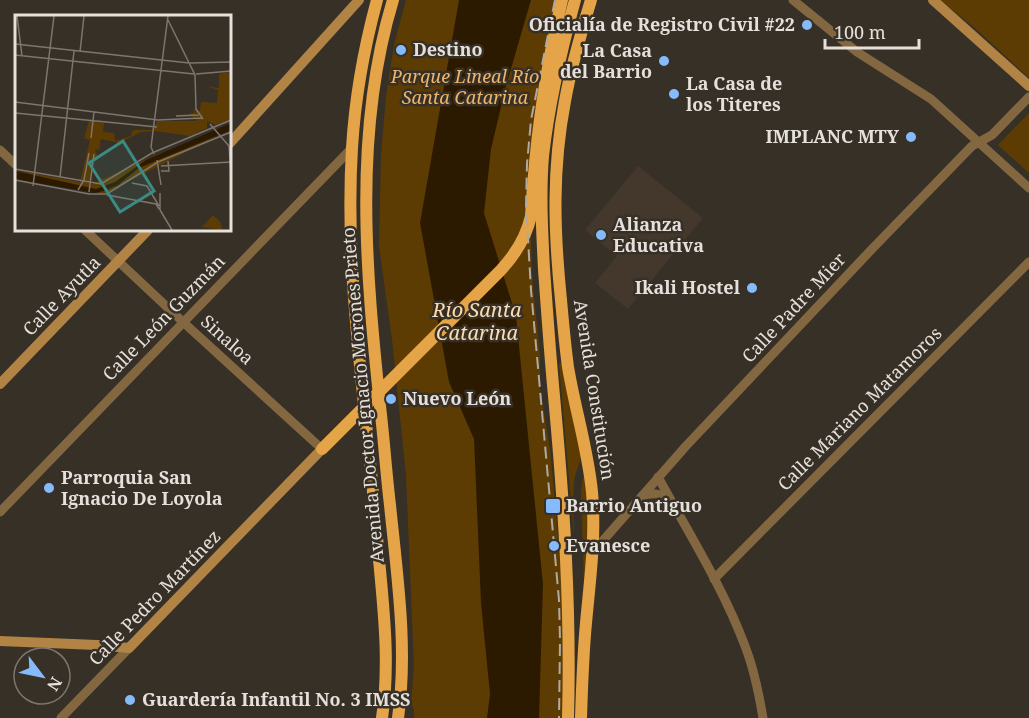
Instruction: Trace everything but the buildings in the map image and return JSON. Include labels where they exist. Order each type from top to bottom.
[{"type":"highway","name":"Avenida Doctor Ignacio Morones Prieto","points":[[377,0],[360,80],[352,148],[351,214],[358,347],[374,494],[385,647],[386,675],[382,718]]},
{"type":"highway","name":"Avenida Doctor Ignacio Morones Prieto","points":[[393,0],[379,54],[370,123],[366,234],[372,328],[401,624],[402,675],[398,718]]},
{"type":"highway","points":[[322,449],[510,260],[521,244],[531,216],[540,109],[562,0]]},
{"type":"highway","name":"Avenida Constitución","points":[[568,718],[568,573],[541,228],[543,157],[552,94],[575,0]]},
{"type":"highway","name":"Avenida Constitución","points":[[581,718],[594,526],[592,490],[566,347],[554,203],[564,102],[586,16],[593,0]]},
{"type":"main road","points":[[231,142],[359,0]]},
{"type":"main road","points":[[933,0],[1029,86]]},
{"type":"main road","name":"Calle Ayutla","points":[[0,384],[147,231]]},
{"type":"main road","name":"Calle Pedro Martínez","points":[[129,648],[322,449]]},
{"type":"main road","points":[[78,644],[85,640],[116,641],[119,638]]},
{"type":"main road","points":[[0,641],[129,648]]},
{"type":"street","points":[[793,0],[857,52],[932,99],[1029,188]]},
{"type":"street","name":"Calle Padre Mier","points":[[593,552],[658,477],[872,249],[972,146],[992,135],[1029,97]]},
{"type":"street","name":"Calle León Guzmán","points":[[0,512],[352,148]]},
{"type":"street","points":[[0,150],[15,164]]},
{"type":"street","name":"Sinaloa","points":[[86,231],[322,449]]},
{"type":"street","name":"Calle Mariano Matamoros","points":[[714,579],[1029,262]]},
{"type":"street","points":[[658,477],[714,579],[746,648],[763,718]]},
{"type":"street","points":[[642,496],[657,493],[674,506]]},
{"type":"street","name":"Calle Pedro Martínez","points":[[61,718],[129,648]]},
{"type":"shaded area","points":[[638,166],[703,218],[628,309],[595,283],[617,256],[585,230]]},
{"type":"green space","name":"Parque Lineal Río Santa Catarina","points":[[406,0],[568,0],[557,33],[530,204],[532,276],[540,355],[540,388],[550,449],[562,578],[564,718],[414,718],[411,703],[414,665],[406,475],[392,339],[379,246],[381,156],[386,96],[394,45]]},
{"type":"green space","points":[[940,0],[1029,0],[1029,78],[976,29]]},
{"type":"green space","points":[[1029,113],[1029,173],[998,145]]},
{"type":"green space","points":[[559,363],[562,363],[582,451],[574,483],[574,536]]},
{"type":"green space","points":[[584,475],[589,494],[589,538],[584,582],[581,494]]},
{"type":"water","name":"Río Santa Catarina","points":[[459,0],[531,0],[506,86],[491,149],[484,213],[516,316],[543,584],[539,718],[487,718],[490,694],[481,603],[474,439],[449,382],[420,223]]},
{"type":"railway","points":[[555,0],[531,120],[526,205],[531,290],[559,600],[559,718]]},
{"type":"place","name":"Oficialía de Registro Civil #22","points":[[807,25]]},
{"type":"place","name":"Destino","points":[[401,50]]},
{"type":"place","name":"La Casa del Barrio","points":[[664,61]]},
{"type":"place","name":"La Casa de los Titeres","points":[[674,94]]},
{"type":"place","name":"IMPLANC MTY","points":[[911,137]]},
{"type":"place","name":"Alianza Educativa","points":[[601,235]]},
{"type":"place","name":"Ikali Hostel","points":[[752,288]]},
{"type":"place","name":"Nuevo León","points":[[391,399]]},
{"type":"place","name":"Parroquia San Ignacio De Loyola","points":[[49,488]]},
{"type":"place","name":"Barrio Antiguo","points":[[553,506]]},
{"type":"place","name":"Evanesce","points":[[554,546]]},
{"type":"place","name":"Guardería Infantil No. 3 IMSS","points":[[130,700]]}]
